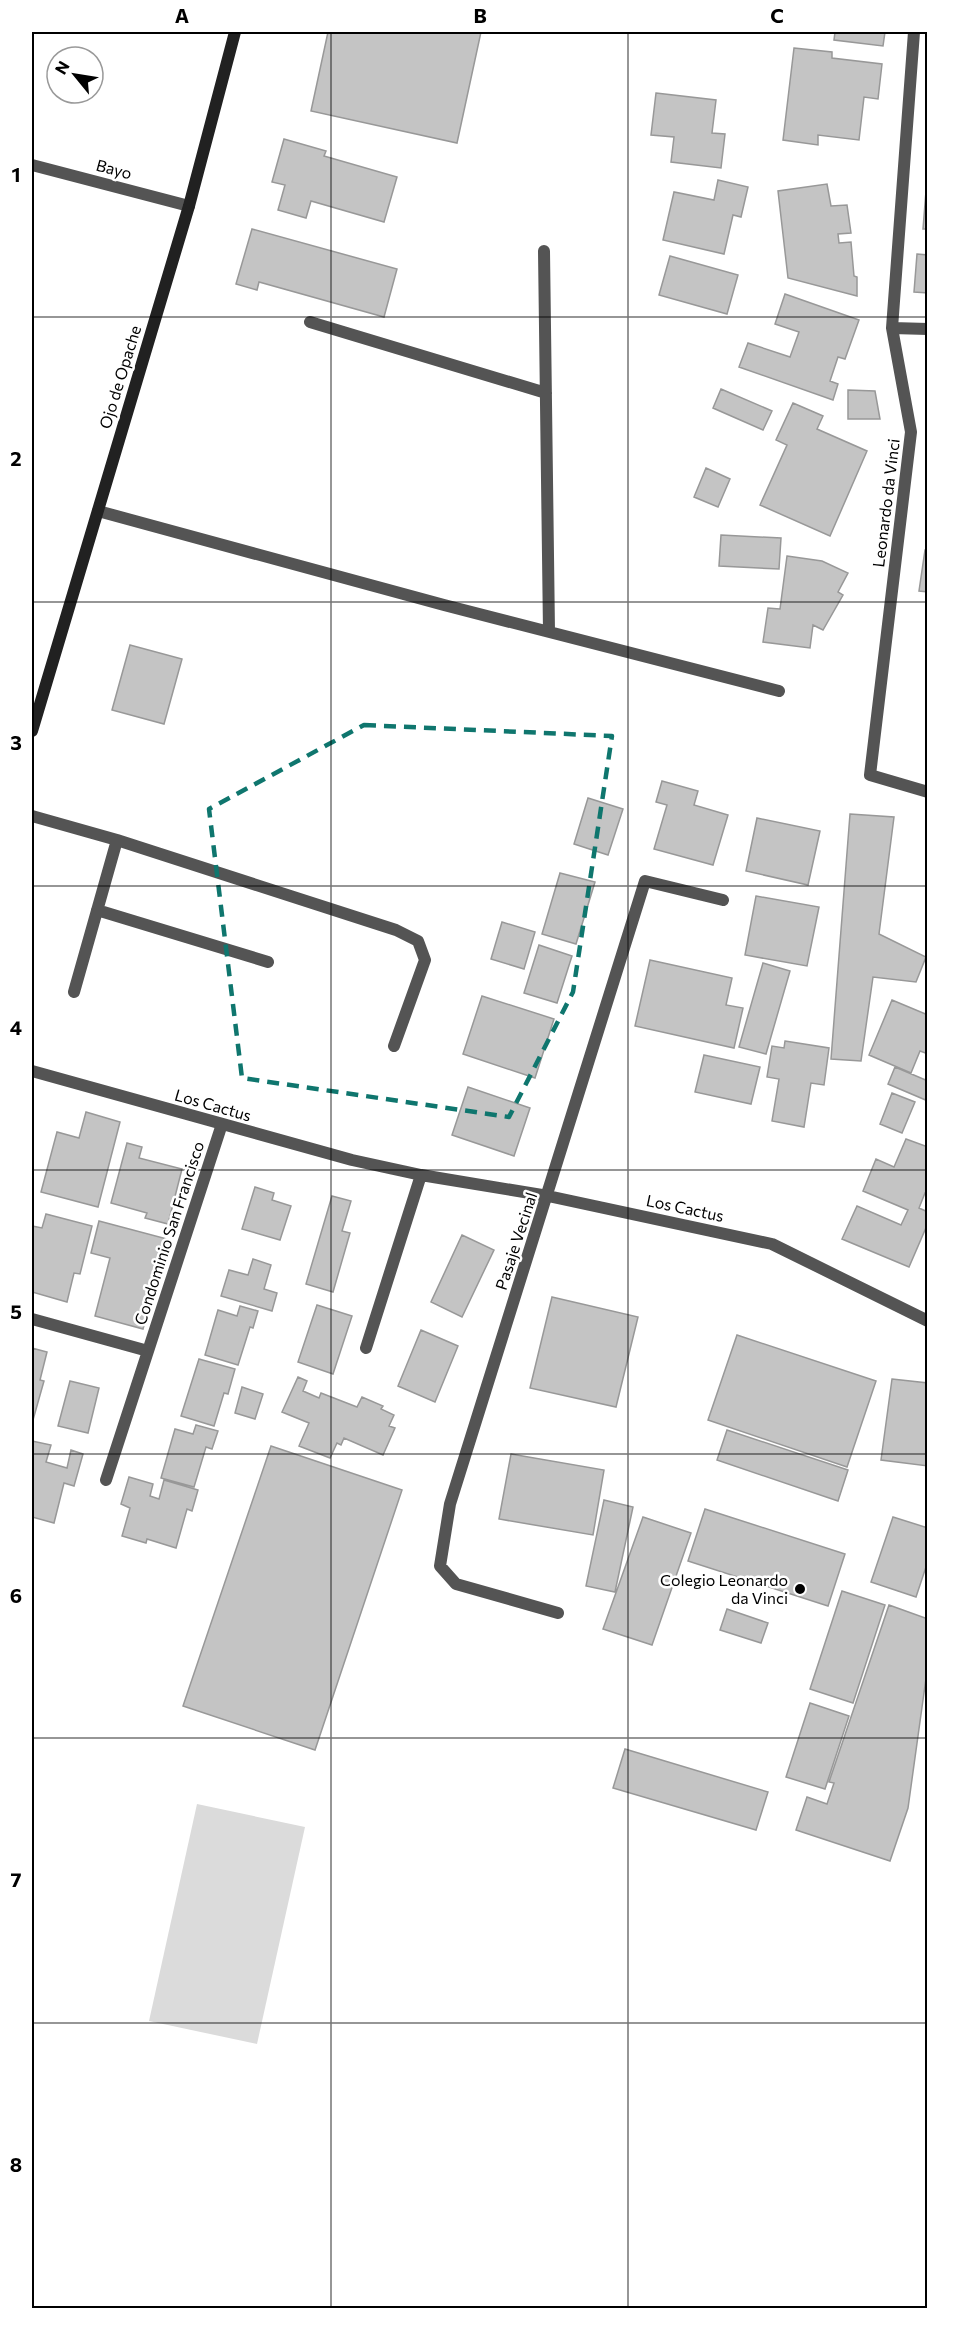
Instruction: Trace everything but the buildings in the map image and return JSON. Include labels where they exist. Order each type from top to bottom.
[{"type":"main road","name":"Ojo de Opache","points":[[32,730],[189,206],[235,32]]},
{"type":"street","name":"Leonardo da Vinci","points":[[914,32],[892,328],[911,432],[870,775],[927,792]]},
{"type":"street","name":"Bayo","points":[[32,165],[189,206]]},
{"type":"street","points":[[544,251],[549,631]]},
{"type":"street","points":[[310,322],[546,393]]},
{"type":"street","points":[[892,328],[927,329]]},
{"type":"street","points":[[98,511],[780,691]]},
{"type":"street","points":[[32,816],[117,840],[396,930],[418,941],[425,960],[394,1046]]},
{"type":"street","points":[[74,992],[117,840]]},
{"type":"street","name":"Pasaje Vecinal","points":[[558,1613],[456,1584],[441,1566],[450,1504],[645,881],[723,900]]},
{"type":"street","points":[[97,910],[268,962]]},
{"type":"street","name":"Los Cactus","points":[[32,1071],[352,1160],[421,1175],[548,1196],[772,1244],[927,1321]]},
{"type":"street","name":"Condominio San Francisco","points":[[106,1480],[222,1124]]},
{"type":"street","points":[[366,1348],[421,1175]]},
{"type":"street","name":"Condominio San Francisco","points":[[32,1319],[148,1351]]},
{"type":"highlighted area","points":[[364,725],[612,736],[573,992],[509,1117],[242,1078],[209,809]]},
{"type":"shaded area","points":[[197,1804],[305,1827],[257,2044],[149,2021]]},
{"type":"place","name":"Colegio Leonardo da Vinci","points":[[800,1589]]}]
